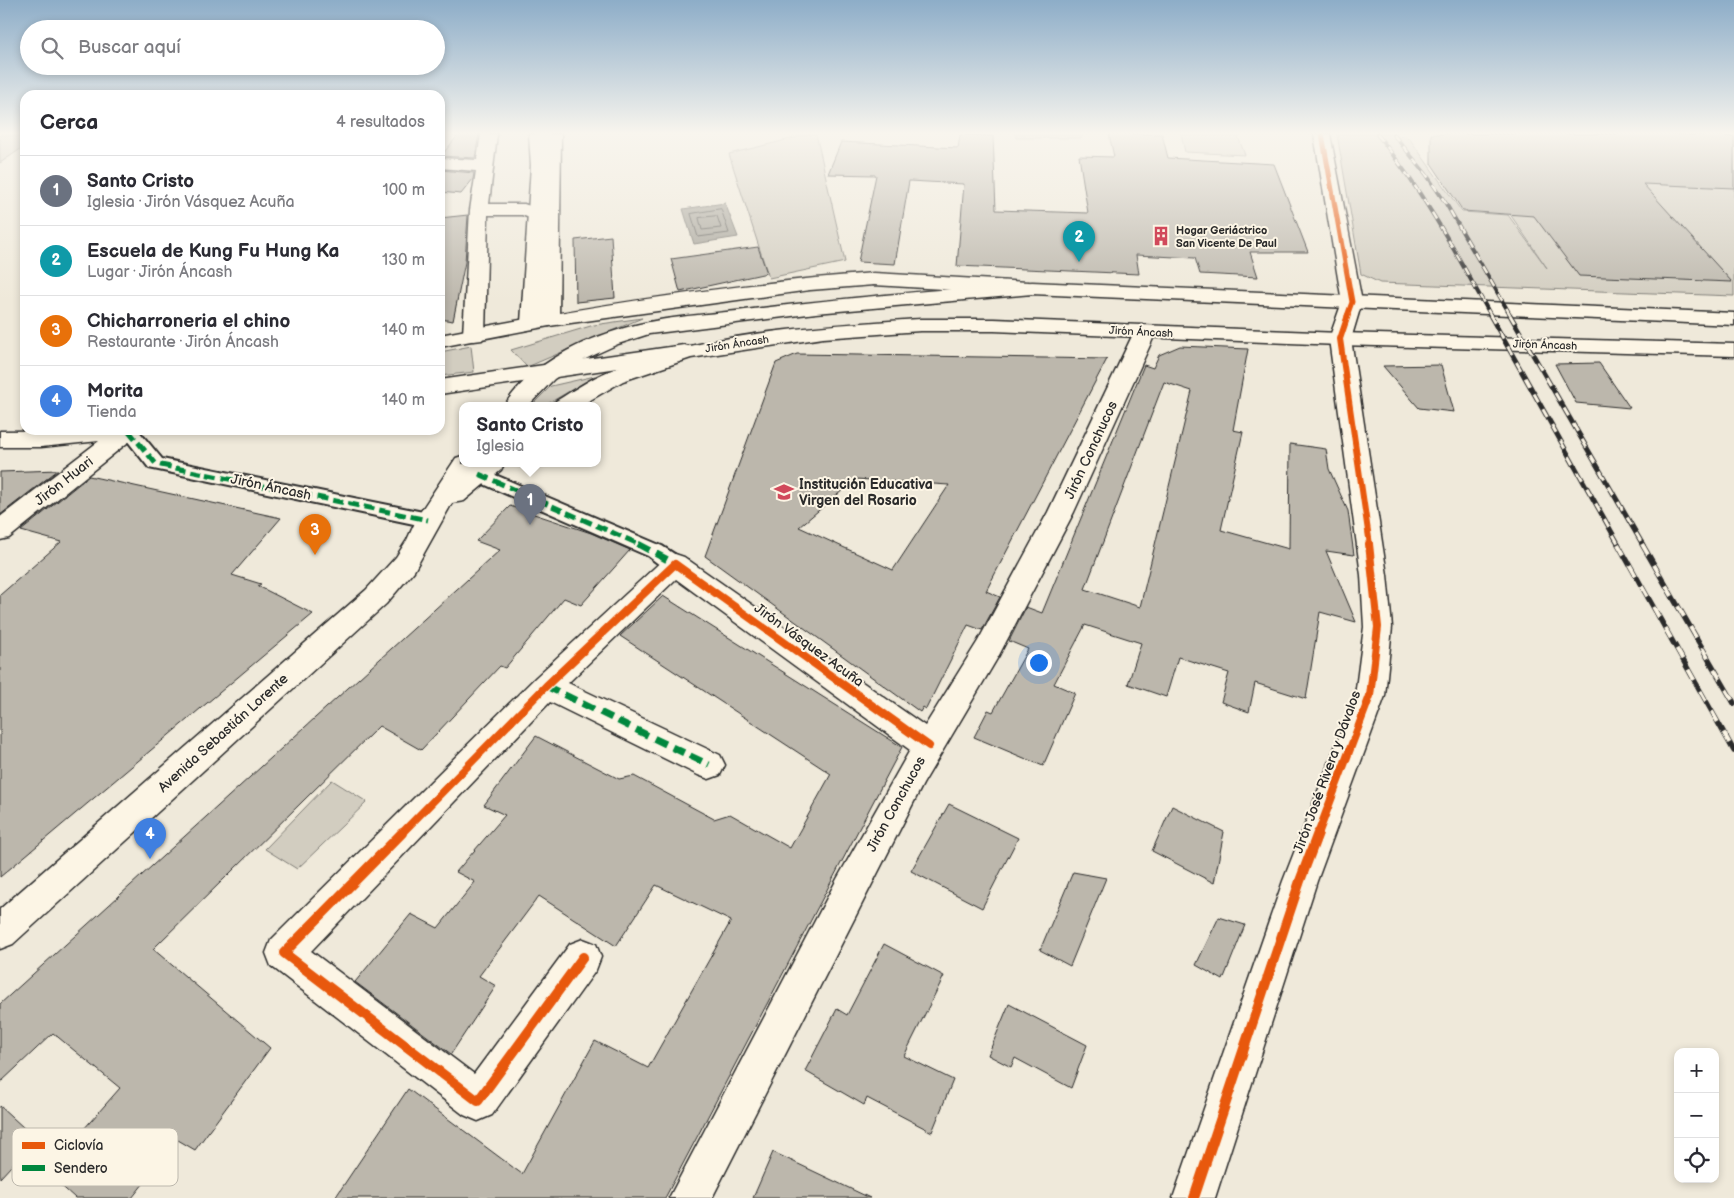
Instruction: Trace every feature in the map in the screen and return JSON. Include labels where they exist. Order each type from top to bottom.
[{"type":"main road","points":[[474,334],[481,190]]},
{"type":"main road","points":[[540,322],[543,217],[541,190]]},
{"type":"main road","points":[[543,217],[546,190]]},
{"type":"main road","points":[[1332,190],[1352,302],[1340,339]]},
{"type":"main road","points":[[479,210],[524,209],[543,217]]},
{"type":"main road","name":"Jirón Áncash","points":[[445,340],[540,322],[810,284],[874,279],[1032,288],[1734,319]]},
{"type":"main road","name":"Jirón Áncash","points":[[550,371],[603,342],[648,328],[816,306],[1032,288]]},
{"type":"main road","points":[[1600,314],[1620,330],[1622,342],[1618,347]]},
{"type":"main road","name":"Jirón Áncash","points":[[445,386],[823,332],[920,325],[994,325],[1340,339],[1734,350]]},
{"type":"main road","name":"Jirón Conchucos","points":[[690,1198],[849,891],[928,746],[988,649],[1061,512],[1145,332]]},
{"type":"main road","name":"Jirón José Rivera y Dávalos","points":[[1194,1198],[1300,881],[1370,696],[1378,627],[1374,575],[1340,339]]},
{"type":"main road","points":[[571,402],[615,376],[687,352]]},
{"type":"main road","points":[[519,402],[550,371]]},
{"type":"main road","points":[[0,439],[41,439],[80,435]]},
{"type":"main road","name":"Jirón Huari","points":[[0,531],[122,435]]},
{"type":"main road","name":"Avenida Sebastián Lorente","points":[[0,932],[376,596],[405,564],[419,542],[428,520],[479,467]]},
{"type":"main road","points":[[583,957],[478,1101],[284,953],[546,686],[675,564]]},
{"type":"main road","name":"Jirón Vásquez Acuña","points":[[675,564],[928,746]]},
{"type":"main road","points":[[546,686],[709,765]]},
{"type":"street","name":"Jirón Áncash","points":[[132,435],[156,464],[428,520]]},
{"type":"street","name":"Jirón Vásquez Acuña","points":[[479,467],[656,551],[675,564]]},
{"type":"shaded area","points":[[741,190],[829,190],[845,262],[769,278]]},
{"type":"shaded area","points":[[1347,190],[1446,190],[1462,212],[1508,215],[1547,268],[1493,190],[1734,190],[1734,296],[1380,283],[1361,274]]},
{"type":"shaded area","points":[[642,318],[527,367],[511,350],[594,325]]},
{"type":"shaded area","points":[[471,346],[474,372],[445,375],[445,351]]},
{"type":"shaded area","points":[[595,376],[551,402],[535,402],[551,386]]},
{"type":"shaded area","points":[[332,780],[367,802],[297,869],[265,849]]},
{"type":"water","points":[[725,203],[738,237],[694,244],[683,209]]},
{"type":"building","points":[[445,190],[464,190],[461,194],[445,192]]},
{"type":"building","points":[[873,190],[907,190],[895,264],[858,262]]},
{"type":"building","points":[[963,190],[995,190],[996,210],[1088,213],[1084,190],[1284,190],[1308,252],[1250,252],[1258,277],[1200,274],[1195,258],[1136,255],[1139,274],[957,266]]},
{"type":"building","points":[[1449,190],[1648,190],[1732,282],[1579,276],[1534,216],[1463,211]]},
{"type":"building","points":[[468,215],[465,262],[453,321],[445,320],[445,217]]},
{"type":"building","points":[[611,236],[615,298],[576,302],[575,240]]},
{"type":"building","points":[[758,247],[767,273],[680,292],[671,259]]},
{"type":"building","points":[[1180,346],[1248,349],[1233,430],[1243,432],[1221,530],[1289,549],[1290,444],[1326,449],[1329,469],[1348,511],[1354,555],[1326,551],[1356,622],[1320,612],[1306,699],[1255,683],[1249,712],[1221,702],[1229,673],[1178,657],[1166,697],[1128,684],[1141,643],[1085,625],[1054,684],[1075,693],[1043,766],[974,737],[988,710],[993,712],[1028,649],[1009,641],[1026,607],[1042,613],[1144,365],[1153,368],[1159,355]],"holes":[[[1164,382],[1192,391],[1140,607],[1085,589]]]},
{"type":"building","points":[[797,354],[1107,359],[986,591],[1000,597],[982,630],[968,625],[926,709],[923,707],[920,712],[705,556],[776,363]],"holes":[[[856,479],[949,485],[893,570],[799,527]]]},
{"type":"building","points":[[1599,363],[1630,408],[1576,403],[1555,364]]},
{"type":"building","points":[[1441,365],[1454,412],[1419,408],[1383,366]]},
{"type":"building","points":[[58,470],[0,515],[0,472]]},
{"type":"building","points":[[89,476],[281,518],[232,575],[261,584],[258,586],[313,614],[0,877],[0,595],[61,542],[21,531]]},
{"type":"building","points":[[510,506],[591,533],[630,550],[581,605],[564,598],[505,668],[500,666],[421,750],[379,726],[153,949],[270,1048],[195,1150],[178,1140],[178,1128],[85,1128],[120,1088],[53,1033],[0,1083],[0,1004],[500,550],[476,541]]},
{"type":"building","points":[[663,596],[902,747],[665,1198],[335,1198],[408,1089],[522,1174],[595,1041],[648,1068],[731,921],[656,885],[616,946],[539,896],[479,976],[496,986],[451,1054],[355,982],[411,914],[438,928],[475,882],[456,872],[505,815],[484,805],[536,736],[619,779],[634,776],[714,819],[730,814],[790,848],[831,774],[620,636]]},
{"type":"building","points":[[949,804],[1018,838],[982,908],[911,871]]},
{"type":"building","points":[[1172,806],[1224,832],[1214,883],[1152,851]]},
{"type":"building","points":[[1073,872],[1106,878],[1070,966],[1040,950]]},
{"type":"building","points":[[1219,917],[1245,925],[1223,980],[1196,965]]},
{"type":"building","points":[[884,944],[944,976],[904,1056],[953,1080],[932,1132],[867,1098],[864,1105],[805,1071],[837,1009],[847,1015]]},
{"type":"building","points":[[1009,1004],[1087,1045],[1071,1088],[1015,1058],[1011,1067],[988,1055]]},
{"type":"building","points":[[0,1106],[24,1128],[12,1128],[12,1165],[0,1178]]},
{"type":"building","points":[[773,1152],[870,1198],[753,1198]]},
{"type":"building","points":[[62,1186],[142,1186],[132,1198],[75,1198]]},
{"type":"railway","points":[[1418,190],[1452,245],[1491,316]]},
{"type":"railway","points":[[1437,190],[1511,316]]},
{"type":"railway","points":[[1490,315],[1619,545]]},
{"type":"railway","points":[[1510,315],[1643,545]]},
{"type":"railway","points":[[1618,544],[1734,751]]},
{"type":"railway","points":[[1642,544],[1734,703]]},
{"type":"marked path","points":[[132,435],[156,464],[428,520]]},
{"type":"marked path","points":[[479,474],[655,551],[675,564],[671,567]]},
{"type":"marked path","points":[[546,686],[709,765]]},
{"type":"cycle path","points":[[1194,1198],[1300,881],[1370,696],[1378,627],[1374,575],[1340,339],[1352,302],[1332,190]]},
{"type":"cycle path","points":[[583,957],[478,1101],[284,953],[546,686],[675,564],[929,746]]},
{"type":"place","name":"Hogar Geriáctrico San Vicente De Paul","points":[[1161,236]]},
{"type":"place","name":"Escuela de Kung Fu Hung Ka","points":[[1079,262]]},
{"type":"place","name":"Institución Educativa Virgen del Rosario","points":[[784,492]]},
{"type":"place","name":"Santo Cristo","points":[[530,525]]},
{"type":"place","name":"Chicharroneria el chino","points":[[315,555]]},
{"type":"place","name":"Morita","points":[[150,859]]}]
